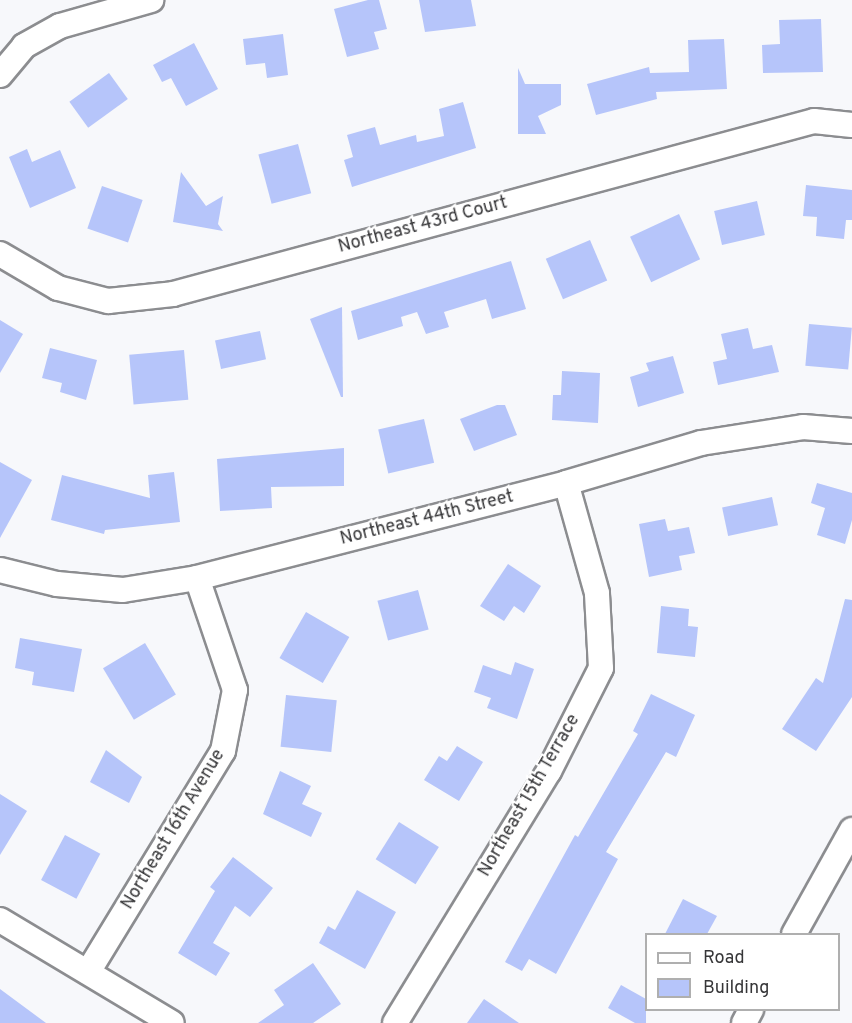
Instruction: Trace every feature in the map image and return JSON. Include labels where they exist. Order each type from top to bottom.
[{"type":"street","points":[[0,75],[24,46],[60,26],[151,0]]},
{"type":"street","name":"Northeast 43rd Court","points":[[0,254],[58,288],[108,301],[173,294],[814,121],[852,125]]},
{"type":"street","name":"Northeast 44th Street","points":[[0,570],[57,584],[123,590],[197,578],[566,483],[701,442],[803,427],[852,431]]},
{"type":"street","name":"Northeast 15th Terrace","points":[[395,1023],[549,771],[601,668],[597,593],[566,483]]},
{"type":"street","name":"Northeast 16th Avenue","points":[[88,972],[224,751],[235,690],[197,578]]},
{"type":"street","points":[[795,933],[852,830]]},
{"type":"street","points":[[0,920],[172,1023]]},
{"type":"building","points":[[368,0],[379,0],[387,29],[374,32],[379,49],[347,57],[334,9]]},
{"type":"building","points":[[419,0],[471,0],[476,26],[425,32]]},
{"type":"building","points":[[821,19],[823,72],[763,73],[762,45],[780,44],[779,20]]},
{"type":"building","points":[[283,34],[288,75],[267,78],[265,63],[246,65],[243,39]]},
{"type":"building","points":[[724,39],[727,89],[656,92],[657,99],[596,115],[587,84],[649,67],[650,73],[689,72],[688,40]]},
{"type":"building","points":[[194,43],[218,89],[186,106],[171,78],[162,82],[153,65]]},
{"type":"building","points":[[518,68],[525,84],[561,84],[561,105],[538,116],[546,134],[518,134]]},
{"type":"building","points":[[109,73],[128,99],[88,128],[69,102]]},
{"type":"building","points":[[463,102],[476,148],[352,187],[344,160],[353,157],[347,135],[375,127],[380,145],[416,135],[417,142],[444,136],[439,109]]},
{"type":"building","points":[[298,144],[311,193],[272,204],[258,155]]},
{"type":"building","points":[[27,149],[32,162],[60,150],[76,188],[30,208],[9,157]]},
{"type":"building","points":[[181,172],[206,206],[223,196],[218,224],[223,231],[173,222]]},
{"type":"building","points":[[806,185],[852,190],[852,220],[846,220],[844,239],[816,236],[817,217],[803,216]]},
{"type":"building","points":[[102,186],[143,200],[128,243],[87,229]]},
{"type":"building","points":[[757,201],[765,235],[722,245],[714,211]]},
{"type":"building","points":[[679,214],[700,259],[651,282],[630,237]]},
{"type":"building","points":[[590,240],[607,281],[563,299],[546,259]]},
{"type":"building","points":[[511,261],[526,309],[492,319],[486,299],[444,312],[449,327],[426,334],[417,312],[401,317],[403,326],[358,340],[351,311]]},
{"type":"building","points":[[342,307],[343,397],[341,397],[310,319]]},
{"type":"building","points":[[0,320],[23,334],[0,373]]},
{"type":"building","points":[[809,324],[852,328],[848,370],[805,366]]},
{"type":"building","points":[[748,328],[753,349],[772,345],[779,372],[718,385],[713,362],[727,359],[721,334]]},
{"type":"building","points":[[260,331],[266,359],[221,369],[215,341]]},
{"type":"building","points":[[50,348],[97,360],[86,400],[60,392],[62,383],[42,378]]},
{"type":"building","points":[[184,350],[188,400],[134,405],[129,355]]},
{"type":"building","points":[[673,356],[684,393],[638,407],[630,377],[649,371],[646,363]]},
{"type":"building","points":[[562,371],[600,373],[598,423],[552,420],[553,395],[561,395]]},
{"type":"building","points":[[497,405],[505,405],[517,435],[474,451],[460,419]]},
{"type":"building","points":[[424,419],[434,463],[388,473],[378,430]]},
{"type":"building","points":[[344,448],[344,486],[271,487],[272,508],[220,511],[217,459]]},
{"type":"building","points":[[0,462],[32,480],[0,538]]},
{"type":"building","points":[[174,472],[180,522],[105,530],[104,534],[51,520],[62,475],[150,498],[148,475]]},
{"type":"building","points":[[817,483],[852,493],[852,520],[845,544],[817,535],[825,508],[811,503]]},
{"type":"building","points":[[772,497],[778,525],[728,536],[722,508]]},
{"type":"building","points":[[665,519],[668,531],[689,527],[695,553],[679,556],[682,570],[649,577],[639,524]]},
{"type":"building","points":[[508,564],[541,586],[524,613],[514,606],[504,621],[480,606]]},
{"type":"building","points":[[418,590],[429,630],[388,640],[377,601]]},
{"type":"building","points":[[845,599],[852,600],[852,697],[816,751],[782,729],[816,678],[823,683]]},
{"type":"building","points":[[661,606],[689,609],[688,626],[698,627],[695,657],[657,653]]},
{"type":"building","points":[[306,612],[349,637],[323,683],[280,658]]},
{"type":"building","points":[[20,638],[82,649],[74,692],[32,685],[34,672],[15,668]]},
{"type":"building","points":[[145,643],[176,694],[134,720],[103,668]]},
{"type":"building","points":[[515,662],[534,669],[517,719],[487,708],[491,698],[474,692],[483,665],[511,675]]},
{"type":"building","points":[[651,694],[695,715],[676,757],[666,752],[606,852],[618,859],[556,974],[529,959],[522,971],[505,962],[575,835],[578,837],[638,734],[633,731]]},
{"type":"building","points":[[286,695],[337,700],[331,752],[281,747]]},
{"type":"building","points":[[457,746],[483,762],[459,801],[424,780],[439,756],[447,761]]},
{"type":"building","points":[[106,750],[142,777],[129,803],[90,782]]},
{"type":"building","points":[[280,771],[311,786],[302,804],[322,813],[311,837],[263,814]]},
{"type":"building","points":[[0,794],[27,811],[0,855]]},
{"type":"building","points":[[399,822],[439,847],[416,884],[376,859]]},
{"type":"building","points":[[65,835],[100,854],[76,899],[41,880]]},
{"type":"building","points":[[233,857],[273,888],[250,917],[235,906],[213,943],[230,953],[216,976],[178,953],[215,891],[210,887]]},
{"type":"building","points":[[357,890],[396,912],[365,969],[319,943],[328,926],[335,930]]},
{"type":"building","points":[[683,899],[717,916],[708,933],[666,933]]},
{"type":"building","points":[[313,963],[341,1004],[313,1023],[258,1023],[284,1005],[274,990]]},
{"type":"building","points":[[621,985],[645,998],[646,1023],[635,1023],[608,1008]]},
{"type":"building","points":[[0,989],[46,1023],[0,1023]]},
{"type":"building","points":[[484,999],[519,1023],[467,1023]]}]
